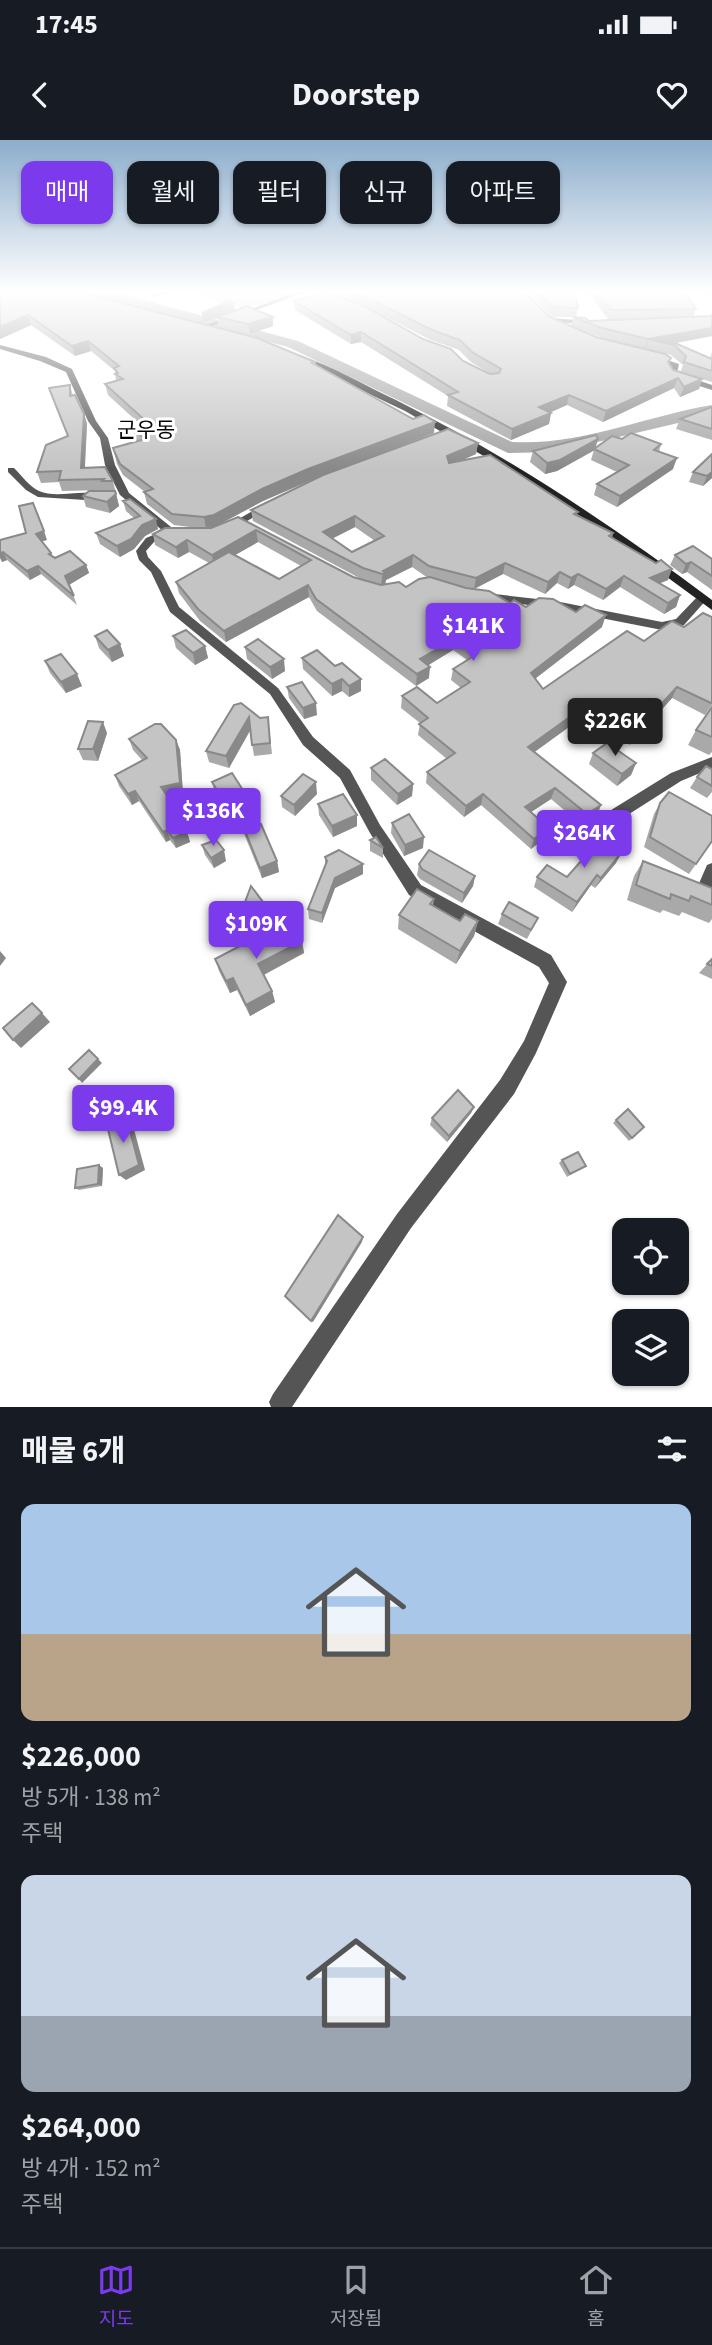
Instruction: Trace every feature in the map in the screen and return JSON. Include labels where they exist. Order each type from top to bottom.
[{"type":"street","points":[[15,351],[43,359],[69,371],[92,421],[104,438],[110,465],[128,497],[170,531]]},
{"type":"street","points":[[641,352],[671,362],[676,366],[672,372],[674,375],[712,388]]},
{"type":"street","points":[[294,355],[351,380],[511,465],[674,575],[712,606]]},
{"type":"street","points":[[429,442],[452,432]]},
{"type":"street","points":[[11,470],[31,490],[42,496],[128,497]]},
{"type":"street","points":[[206,534],[245,524],[279,500]]},
{"type":"street","points":[[189,533],[170,531],[150,540],[141,551],[143,558],[162,581],[174,609],[274,691],[308,741],[345,775],[375,829],[415,890],[545,961],[558,982],[530,1047],[507,1087],[404,1221],[281,1402]]},
{"type":"street","points":[[476,596],[545,604],[662,626],[680,622],[702,598]]},
{"type":"street","points":[[566,846],[676,777],[712,762]]},
{"type":"street","points":[[705,888],[712,870]]},
{"type":"building","points":[[101,351],[289,351],[315,362],[312,363],[413,419],[424,415],[435,422],[308,469],[262,489],[214,515],[204,517],[172,514],[144,492],[153,489],[120,464],[113,448],[145,439],[133,429],[149,424],[105,384],[123,379],[115,374],[118,373],[114,368],[119,366]]},
{"type":"building","points":[[392,351],[453,351],[463,361],[490,374],[499,373],[501,369],[471,351],[653,351],[671,358],[668,362],[673,370],[702,379],[684,387],[678,378],[606,411],[569,395],[539,407],[551,413],[512,429],[448,395],[458,392]]},
{"type":"building","points":[[681,351],[694,351],[712,359],[712,371],[684,362],[686,356]]},
{"type":"building","points":[[70,385],[70,396],[75,395],[84,414],[81,468],[105,467],[113,481],[59,480],[61,471],[37,472],[46,445],[68,436],[49,388]]},
{"type":"building","points":[[712,407],[712,429],[680,419]]},
{"type":"building","points":[[448,429],[478,443],[447,456],[449,463],[490,455],[578,512],[574,514],[613,533],[609,536],[656,563],[661,560],[672,569],[650,578],[680,595],[668,603],[624,576],[606,589],[578,574],[571,578],[560,572],[548,582],[505,563],[476,578],[429,566],[413,555],[382,574],[363,568],[251,510],[323,475]],"holes":[[[355,516],[384,536],[352,552],[323,532]]]},
{"type":"building","points":[[631,433],[661,444],[654,450],[677,458],[620,496],[597,484],[629,465],[594,449],[612,436],[622,439]]},
{"type":"building","points":[[596,435],[598,439],[560,460],[547,463],[533,451]]},
{"type":"building","points":[[712,454],[712,472],[707,476],[693,472]]},
{"type":"building","points":[[89,491],[115,491],[116,494],[107,502],[83,496]]},
{"type":"building","points":[[130,499],[156,519],[142,525],[131,539],[117,546],[96,533],[140,516],[123,501]]},
{"type":"building","points":[[33,503],[44,531],[36,534],[51,553],[49,554],[55,558],[70,551],[86,565],[65,576],[74,596],[38,566],[27,571],[3,552],[0,553],[0,540],[26,533],[19,506]]},
{"type":"building","points":[[238,517],[353,577],[381,585],[399,582],[406,587],[419,579],[430,577],[466,588],[489,591],[510,603],[514,600],[526,607],[539,598],[553,599],[576,612],[585,605],[606,615],[531,673],[543,689],[627,631],[644,641],[672,621],[684,627],[703,613],[712,617],[712,702],[677,687],[653,713],[648,711],[635,733],[616,719],[620,717],[595,699],[528,747],[601,805],[587,814],[555,788],[525,807],[549,828],[534,839],[483,794],[466,806],[427,772],[455,753],[419,724],[428,718],[402,696],[417,687],[437,703],[470,682],[453,669],[477,654],[455,639],[420,659],[430,667],[417,674],[316,599],[308,585],[224,631],[198,609],[176,582],[229,552],[279,579],[311,560],[256,530],[212,555],[187,540],[176,547],[153,534],[165,528],[211,528]]},
{"type":"building","points":[[693,546],[712,559],[712,576],[691,562],[686,564],[675,555]]},
{"type":"building","points":[[107,630],[120,644],[108,650],[95,636]]},
{"type":"building","points":[[186,630],[205,646],[193,653],[173,636]]},
{"type":"building","points":[[258,639],[284,659],[270,667],[245,647]]},
{"type":"building","points":[[317,650],[335,666],[342,663],[361,679],[349,686],[342,679],[332,684],[302,658]]},
{"type":"building","points":[[61,654],[77,674],[61,682],[45,661]]},
{"type":"building","points":[[302,682],[316,703],[303,708],[287,687]]},
{"type":"building","points":[[241,703],[260,718],[268,717],[270,743],[252,745],[249,717],[226,756],[206,751],[234,705]]},
{"type":"building","points":[[712,707],[712,737],[696,730]]},
{"type":"building","points":[[88,721],[103,722],[93,749],[78,749]]},
{"type":"building","points":[[155,724],[161,724],[176,740],[180,783],[161,787],[174,806],[170,808],[187,832],[173,838],[167,830],[163,832],[135,791],[128,794],[115,775],[147,758],[129,739]]},
{"type":"building","points":[[607,743],[636,763],[622,774],[593,753]]},
{"type":"building","points":[[385,759],[413,784],[398,794],[371,768]]},
{"type":"building","points":[[706,766],[712,769],[712,786],[697,777]]},
{"type":"building","points":[[232,773],[250,801],[230,811],[212,782]]},
{"type":"building","points":[[303,774],[316,782],[294,805],[281,796]]},
{"type":"building","points":[[669,792],[712,816],[712,841],[696,864],[650,837],[660,803]]},
{"type":"building","points":[[343,794],[357,815],[332,826],[318,804]]},
{"type":"building","points":[[242,809],[254,826],[261,824],[277,861],[260,868],[237,811]]},
{"type":"building","points":[[409,814],[424,837],[405,845],[392,823]]},
{"type":"building","points":[[604,835],[622,847],[622,852],[601,878],[597,875],[577,902],[537,877],[547,865],[567,877]]},
{"type":"building","points":[[376,837],[383,848],[370,840]]},
{"type":"building","points":[[216,840],[224,850],[211,858],[202,845]]},
{"type":"building","points":[[339,850],[363,864],[335,878],[322,913],[308,909],[327,861],[325,857]]},
{"type":"building","points":[[429,850],[475,876],[464,893],[422,869],[419,864]]},
{"type":"building","points":[[643,861],[712,888],[712,905],[691,896],[689,901],[671,894],[670,899],[636,885]]},
{"type":"building","points":[[251,886],[266,906],[258,930],[236,926]]},
{"type":"building","points":[[417,889],[434,899],[430,904],[460,921],[465,914],[478,921],[460,951],[399,915]]},
{"type":"building","points":[[509,902],[538,918],[531,930],[502,914]]},
{"type":"building","points":[[290,920],[302,941],[258,964],[272,991],[246,1005],[233,978],[226,981],[215,959]]},
{"type":"building","points":[[32,1003],[42,1013],[13,1040],[3,1028]]},
{"type":"building","points":[[89,1050],[98,1059],[79,1079],[69,1069]]},
{"type":"building","points":[[458,1090],[474,1107],[449,1136],[432,1118]]},
{"type":"building","points":[[628,1109],[644,1127],[632,1138],[616,1120]]},
{"type":"building","points":[[126,1116],[139,1165],[119,1175],[107,1125]]},
{"type":"building","points":[[578,1152],[586,1166],[570,1174],[562,1160]]},
{"type":"building","points":[[99,1165],[98,1184],[75,1188],[77,1169]]},
{"type":"building","points":[[338,1215],[363,1237],[311,1321],[285,1296]]},
{"type":"waterway","points":[[308,351],[508,447],[530,449],[582,442],[712,410]]},
{"type":"district","name":"군우동","points":[[146,430]]}]
